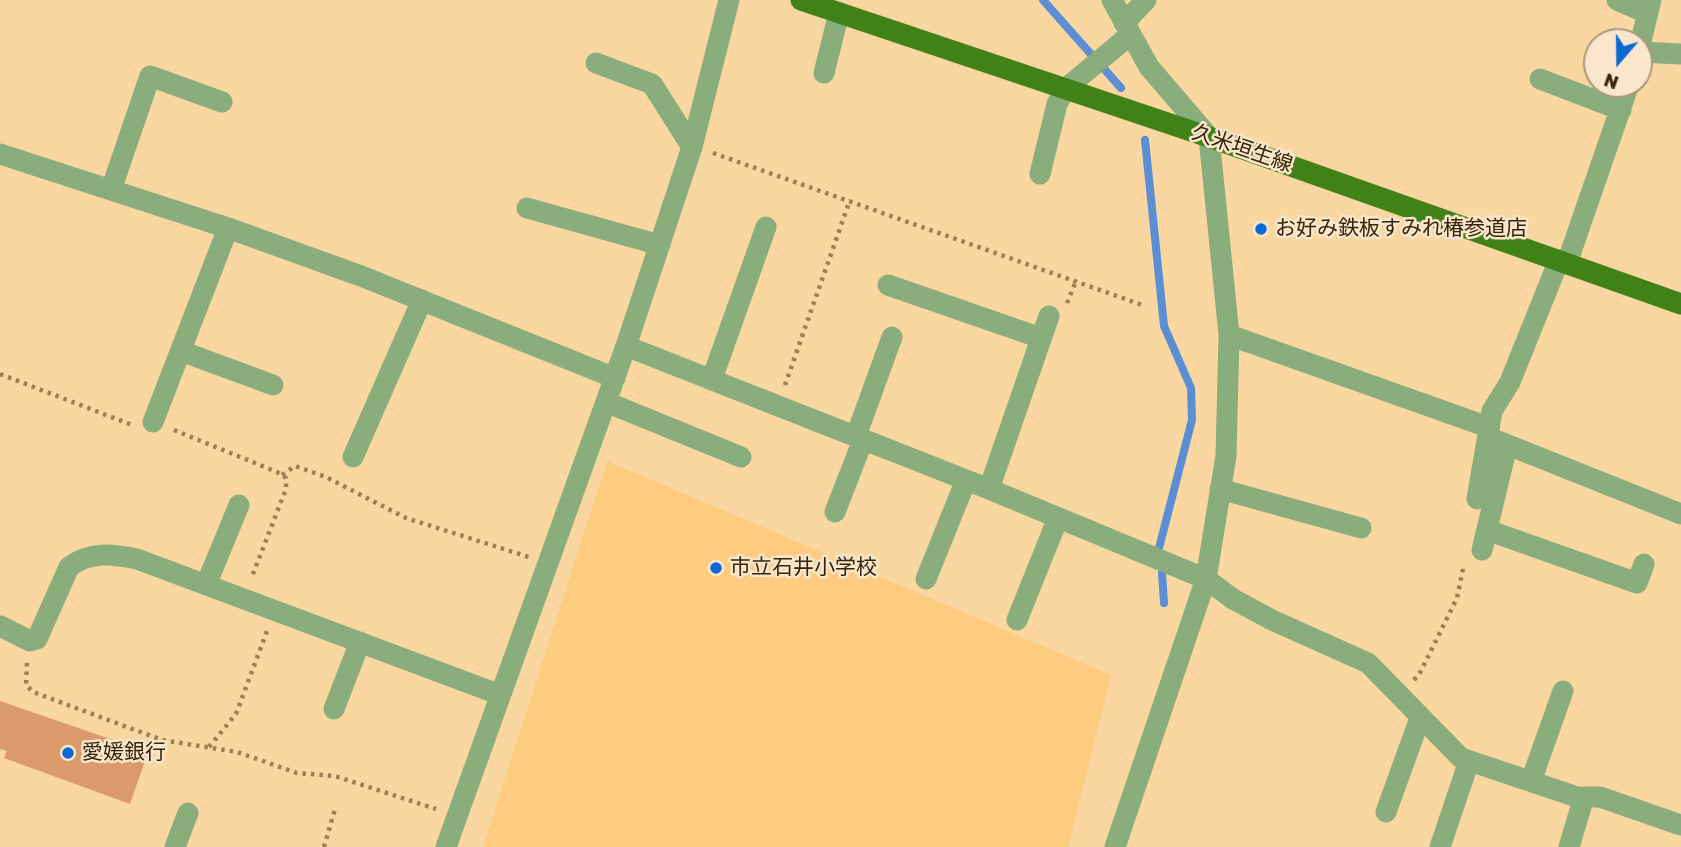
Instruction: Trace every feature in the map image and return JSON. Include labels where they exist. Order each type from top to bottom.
[{"type":"main road","name":"久米垣生線","points":[[801,0],[1209,137],[1681,304]]},
{"type":"street","points":[[446,847],[498,694],[615,378],[660,245],[692,147],[729,0]]},
{"type":"street","points":[[1112,0],[1149,67],[1209,137],[1229,335],[1226,456],[1206,579],[1115,847]]},
{"type":"street","points":[[1040,174],[1057,104],[1065,89],[1127,29],[1146,0]]},
{"type":"street","points":[[1617,0],[1649,6],[1644,28]]},
{"type":"street","points":[[824,73],[839,13]]},
{"type":"street","points":[[1653,51],[1681,54]]},
{"type":"street","points":[[596,63],[652,84],[692,147]]},
{"type":"street","points":[[111,190],[150,76],[222,102]]},
{"type":"street","points":[[1540,79],[1621,110]]},
{"type":"street","points":[[1477,499],[1494,437],[1625,98]]},
{"type":"street","points":[[0,154],[228,228],[422,300],[615,378]]},
{"type":"street","points":[[527,208],[660,245]]},
{"type":"street","points":[[712,379],[766,227]]},
{"type":"street","points":[[153,422],[228,228]]},
{"type":"street","points":[[888,285],[1041,338]]},
{"type":"street","points":[[352,457],[422,300]]},
{"type":"street","points":[[989,489],[1049,316]]},
{"type":"street","points":[[1229,335],[1494,437],[1681,513]]},
{"type":"street","points":[[835,512],[892,337]]},
{"type":"street","points":[[626,346],[989,489],[1206,579],[1233,600],[1368,663],[1454,752],[1469,761],[1584,797],[1600,797],[1681,825]]},
{"type":"street","points":[[181,351],[273,386]]},
{"type":"street","points":[[606,402],[741,457]]},
{"type":"street","points":[[1494,437],[1478,547],[1637,583],[1643,564]]},
{"type":"street","points":[[926,579],[966,480]]},
{"type":"street","points":[[1220,489],[1361,528]]},
{"type":"street","points":[[206,585],[239,505]]},
{"type":"street","points":[[1017,620],[1058,518]]},
{"type":"street","points":[[0,626],[30,641],[37,639],[69,567],[79,559],[98,554],[136,559],[498,694]]},
{"type":"street","points":[[334,709],[360,642]]},
{"type":"street","points":[[1531,781],[1563,691]]},
{"type":"street","points":[[1387,812],[1420,718]]},
{"type":"street","points":[[1440,847],[1469,761]]},
{"type":"street","points":[[1569,847],[1584,797]]},
{"type":"street","points":[[175,847],[188,813]]},
{"type":"path","points":[[692,147],[850,200],[1145,306]]},
{"type":"path","points":[[778,405],[850,200]]},
{"type":"path","points":[[0,374],[137,426],[153,422],[286,478],[286,489],[243,599]]},
{"type":"path","points":[[282,475],[295,466],[326,477],[406,518],[547,562]]},
{"type":"path","points":[[1399,696],[1421,671],[1457,598],[1478,547]]},
{"type":"path","points":[[208,748],[236,714],[274,611]]},
{"type":"path","points":[[30,641],[25,678],[26,685],[33,692],[162,740],[237,752],[298,773],[335,776],[456,816]]},
{"type":"path","points":[[324,847],[335,809]]},
{"type":"shaded area","name":"市立石井小学校","points":[[607,461],[1111,675],[1068,847],[483,847]]},
{"type":"building","points":[[0,701],[148,752],[130,804],[4,758],[7,751],[0,749]]},
{"type":"waterway","points":[[1043,0],[1121,88]]},
{"type":"waterway","points":[[1145,140],[1164,326],[1191,388],[1192,420],[1159,548]]},
{"type":"waterway","points":[[1162,573],[1164,603]]},
{"type":"place","name":"お好み鉄板すみれ椿参道店","points":[[1261,229]]},
{"type":"place","name":"市立石井小学校","points":[[716,568]]},
{"type":"place","name":"愛媛銀行","points":[[68,753]]}]
